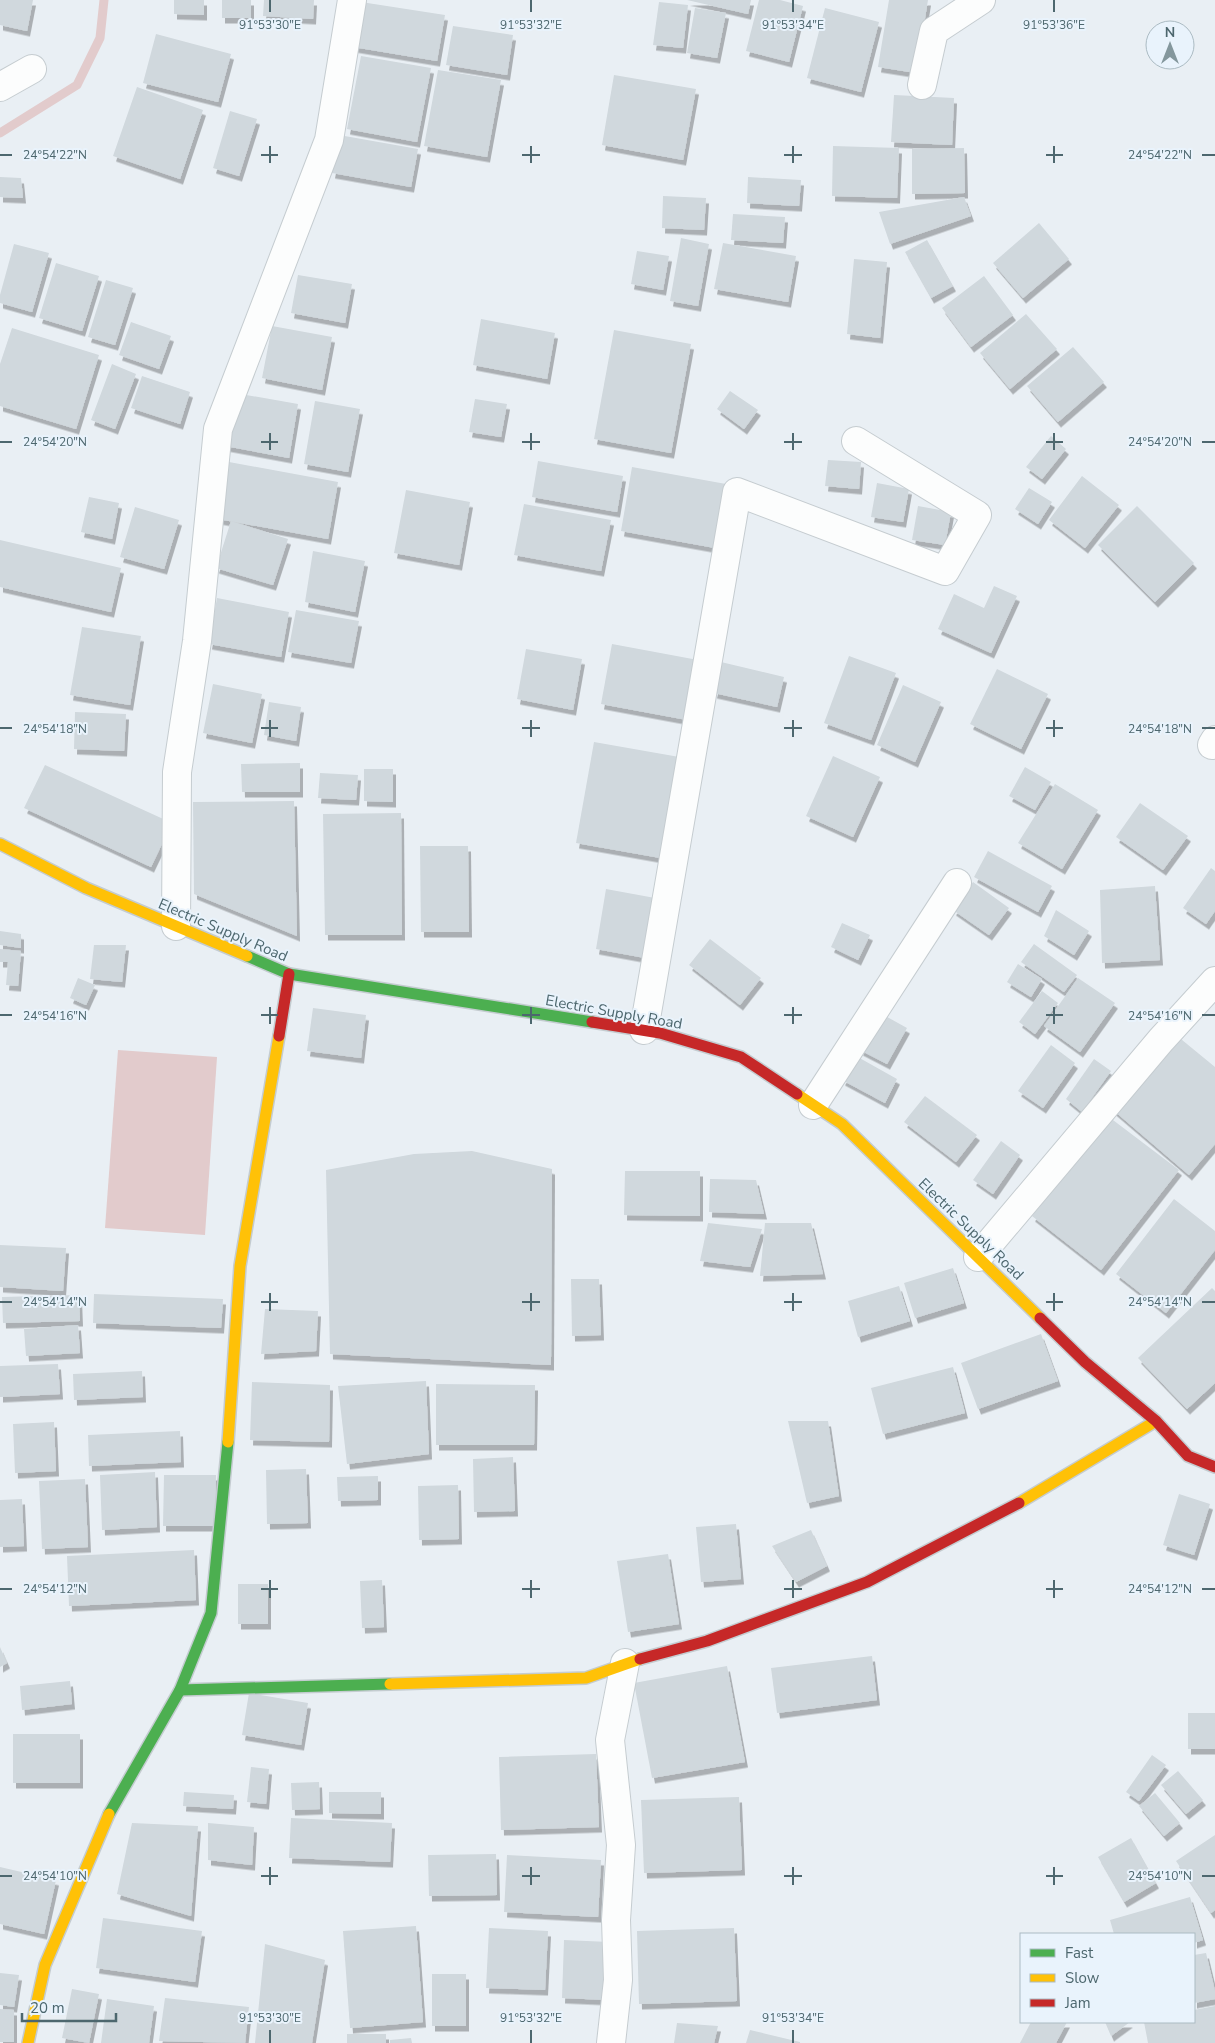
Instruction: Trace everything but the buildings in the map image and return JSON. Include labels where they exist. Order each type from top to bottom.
[{"type":"street","points":[[176,926],[177,772],[197,641],[218,429],[330,140],[352,0]]},
{"type":"street","points":[[922,84],[934,31],[981,0]]},
{"type":"street","points":[[0,86],[32,68]]},
{"type":"street","points":[[644,1030],[737,492],[944,571],[977,515],[856,441]]},
{"type":"street","name":"Electric Supply Road","points":[[0,844],[86,888],[289,974],[644,1030],[741,1057],[842,1124],[1085,1362],[1156,1421],[1188,1456],[1215,1467]]},
{"type":"street","points":[[813,1105],[957,883]]},
{"type":"street","points":[[28,2043],[45,1965],[107,1818],[180,1690],[211,1613],[226,1479],[240,1266],[289,974]]},
{"type":"street","points":[[978,1257],[1161,1040],[1215,980]]},
{"type":"street","points":[[180,1690],[586,1678],[625,1663],[707,1641],[867,1582],[1031,1497],[1156,1421]]},
{"type":"street","points":[[611,2043],[618,1980],[616,1920],[622,1845],[610,1740],[625,1663]]},
{"type":"shaded area","points":[[118,1050],[217,1057],[205,1235],[105,1228]]},
{"type":"waterway","points":[[0,133],[77,85],[100,38],[104,0]]},
{"type":"traffic: fast","points":[[247,956],[289,974],[592,1022]]},
{"type":"traffic: fast","points":[[109,1814],[180,1690],[211,1613],[228,1442]]},
{"type":"traffic: fast","points":[[180,1690],[390,1684]]},
{"type":"traffic: slow","points":[[0,844],[86,888],[247,956]]},
{"type":"traffic: slow","points":[[228,1442],[240,1266],[279,1036]]},
{"type":"traffic: slow","points":[[797,1094],[842,1124],[1040,1318]]},
{"type":"traffic: slow","points":[[1019,1503],[1156,1421]]},
{"type":"traffic: slow","points":[[390,1684],[586,1678],[640,1659]]},
{"type":"traffic: slow","points":[[28,2043],[45,1965],[109,1814]]},
{"type":"traffic: jam","points":[[279,1036],[289,974]]},
{"type":"traffic: jam","points":[[592,1022],[660,1033],[741,1057],[797,1094]]},
{"type":"traffic: jam","points":[[1040,1318],[1085,1362],[1156,1421],[1188,1456],[1215,1467]]},
{"type":"traffic: jam","points":[[640,1659],[707,1641],[867,1582],[1019,1503]]}]
